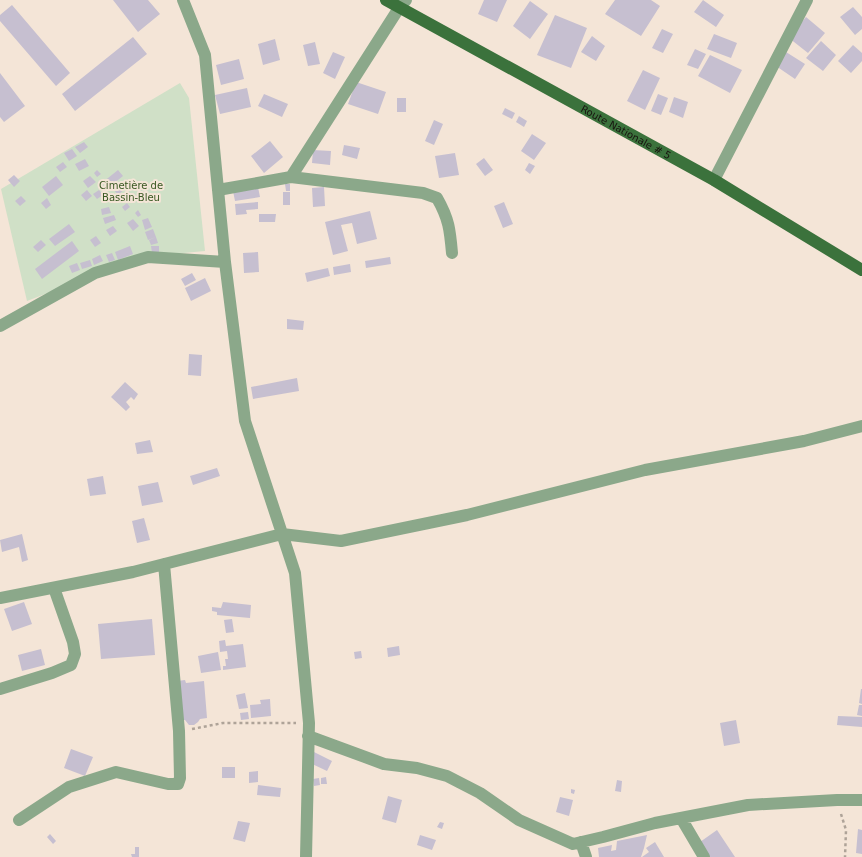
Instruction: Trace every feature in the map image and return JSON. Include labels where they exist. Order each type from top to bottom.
[{"type":"main road","name":"Route Nationale # 5","points":[[386,0],[402,4],[494,58],[714,180],[862,270]]},
{"type":"street","points":[[183,0],[206,55],[225,262],[245,421],[295,573],[309,723],[306,857]]},
{"type":"street","points":[[714,180],[807,0]]},
{"type":"street","points":[[291,177],[402,4]]},
{"type":"street","points":[[218,190],[291,177],[423,192],[437,198],[446,214],[452,253]]},
{"type":"street","points":[[0,326],[95,273],[148,257],[225,262]]},
{"type":"street","points":[[0,598],[164,564],[282,534],[342,541],[467,514],[645,470],[804,441],[862,426]]},
{"type":"street","points":[[19,820],[69,787],[116,772],[168,784],[178,784],[180,778],[179,731],[164,564]]},
{"type":"street","points":[[0,689],[52,673],[71,665],[75,654],[73,642],[54,588]]},
{"type":"street","points":[[308,736],[384,764],[417,768],[446,776],[480,793],[519,820],[573,844],[655,823],[748,805],[862,800]]},
{"type":"street","points":[[681,818],[704,857]]},
{"type":"street","points":[[581,842],[586,857]]},
{"type":"path","points":[[179,731],[223,723],[309,723]]},
{"type":"path","points":[[837,800],[846,830],[845,857]]},
{"type":"green space","name":"Cimetière de Bassin-Bleu","points":[[180,83],[189,98],[205,251],[141,257],[27,301],[1,189]]},
{"type":"building","points":[[113,0],[148,0],[160,14],[138,32]]},
{"type":"building","points":[[484,0],[507,0],[497,22],[478,14]]},
{"type":"building","points":[[615,0],[651,0],[660,6],[641,36],[605,14]]},
{"type":"building","points":[[703,0],[724,15],[716,27],[694,12]]},
{"type":"building","points":[[530,1],[548,14],[530,39],[513,26]]},
{"type":"building","points":[[12,5],[70,73],[56,86],[0,21],[0,15]]},
{"type":"building","points":[[853,7],[862,17],[862,29],[855,35],[840,17]]},
{"type":"building","points":[[555,15],[587,28],[571,68],[537,55]]},
{"type":"building","points":[[806,17],[825,33],[808,53],[789,38]]},
{"type":"building","points":[[662,29],[673,34],[663,53],[652,48]]},
{"type":"building","points":[[714,34],[737,43],[731,58],[707,49]]},
{"type":"building","points":[[592,36],[605,46],[596,61],[581,52]]},
{"type":"building","points":[[133,37],[147,54],[75,111],[62,94]]},
{"type":"building","points":[[275,39],[280,60],[263,65],[258,44]]},
{"type":"building","points":[[821,41],[836,55],[823,71],[806,58]]},
{"type":"building","points":[[315,42],[320,64],[308,66],[303,45]]},
{"type":"building","points":[[853,45],[862,53],[862,61],[851,73],[838,61]]},
{"type":"building","points":[[695,49],[706,54],[698,69],[687,65]]},
{"type":"building","points":[[333,52],[345,57],[335,79],[323,73]]},
{"type":"building","points":[[786,52],[805,64],[795,79],[776,66]]},
{"type":"building","points":[[710,55],[742,70],[730,93],[698,76]]},
{"type":"building","points":[[239,59],[244,79],[221,85],[216,65]]},
{"type":"building","points":[[643,70],[660,78],[645,110],[627,101]]},
{"type":"building","points":[[0,73],[25,106],[4,122],[0,117]]},
{"type":"building","points":[[356,82],[386,92],[378,114],[348,104]]},
{"type":"building","points":[[247,88],[251,107],[220,114],[215,95]]},
{"type":"building","points":[[264,94],[288,104],[282,117],[258,106]]},
{"type":"building","points":[[658,94],[668,98],[661,115],[651,111]]},
{"type":"building","points":[[674,97],[688,102],[683,118],[669,112]]},
{"type":"building","points":[[397,98],[406,98],[406,112],[397,112]]},
{"type":"building","points":[[505,108],[515,113],[512,119],[502,114]]},
{"type":"building","points":[[519,116],[527,121],[524,127],[516,122]]},
{"type":"building","points":[[434,120],[443,124],[434,145],[425,141]]},
{"type":"building","points":[[532,134],[546,143],[534,160],[521,151]]},
{"type":"building","points":[[270,141],[283,157],[264,173],[251,156]]},
{"type":"building","points":[[84,142],[88,147],[80,153],[75,147]]},
{"type":"building","points":[[344,145],[360,148],[357,159],[342,155]]},
{"type":"building","points":[[72,149],[77,156],[69,161],[64,153]]},
{"type":"building","points":[[313,150],[331,151],[330,165],[312,163]]},
{"type":"building","points":[[455,153],[459,175],[439,178],[435,156]]},
{"type":"building","points":[[484,158],[493,170],[485,176],[476,164]]},
{"type":"building","points":[[85,159],[89,166],[79,171],[75,164]]},
{"type":"building","points":[[63,162],[67,167],[60,172],[56,167]]},
{"type":"building","points":[[529,163],[535,166],[530,174],[525,170]]},
{"type":"building","points":[[97,170],[101,174],[97,177],[94,173]]},
{"type":"building","points":[[118,170],[123,176],[108,188],[103,182]]},
{"type":"building","points":[[14,175],[20,181],[14,187],[8,180]]},
{"type":"building","points":[[56,176],[63,185],[49,196],[42,187]]},
{"type":"building","points":[[90,176],[96,182],[88,188],[83,181]]},
{"type":"building","points":[[126,179],[130,184],[118,195],[114,190]]},
{"type":"building","points":[[285,184],[290,184],[290,191],[286,191]]},
{"type":"building","points":[[258,187],[260,197],[235,201],[233,191]]},
{"type":"building","points":[[324,187],[325,206],[313,207],[312,188]]},
{"type":"building","points":[[87,190],[92,196],[86,201],[81,195]]},
{"type":"building","points":[[99,190],[103,195],[97,199],[93,194]]},
{"type":"building","points":[[283,192],[290,192],[290,205],[283,205]]},
{"type":"building","points":[[127,194],[130,198],[126,201],[123,198]]},
{"type":"building","points":[[21,196],[26,201],[20,206],[15,201]]},
{"type":"building","points":[[47,198],[51,205],[46,209],[41,203]]},
{"type":"building","points":[[258,202],[258,209],[246,210],[247,214],[236,215],[235,204]]},
{"type":"building","points":[[504,202],[513,224],[503,228],[494,206]]},
{"type":"building","points":[[127,203],[130,207],[125,211],[122,207]]},
{"type":"building","points":[[109,207],[111,213],[102,215],[101,209]]},
{"type":"building","points":[[138,210],[141,215],[138,217],[135,213]]},
{"type":"building","points":[[370,211],[377,239],[357,244],[352,223],[341,225],[348,251],[333,255],[325,222]]},
{"type":"building","points":[[259,214],[276,214],[275,222],[259,222]]},
{"type":"building","points":[[114,215],[116,220],[105,224],[103,218]]},
{"type":"building","points":[[148,218],[152,227],[145,230],[142,220]]},
{"type":"building","points":[[133,219],[139,226],[133,231],[127,223]]},
{"type":"building","points":[[69,224],[75,232],[55,246],[49,239]]},
{"type":"building","points":[[113,226],[117,231],[110,236],[106,230]]},
{"type":"building","points":[[153,229],[156,237],[148,240],[145,232]]},
{"type":"building","points":[[96,236],[101,243],[95,247],[90,240]]},
{"type":"building","points":[[156,237],[158,243],[151,245],[149,240]]},
{"type":"building","points":[[41,240],[46,245],[38,252],[33,247]]},
{"type":"building","points":[[72,241],[79,251],[42,279],[35,269]]},
{"type":"building","points":[[130,246],[133,254],[118,260],[115,252]]},
{"type":"building","points":[[151,246],[159,246],[159,253],[152,253]]},
{"type":"building","points":[[258,252],[259,272],[244,273],[243,253]]},
{"type":"building","points":[[112,253],[115,260],[109,262],[106,255]]},
{"type":"building","points":[[100,255],[103,261],[94,265],[92,259]]},
{"type":"building","points":[[390,257],[391,264],[366,268],[365,261]]},
{"type":"building","points":[[90,260],[92,266],[82,269],[80,263]]},
{"type":"building","points":[[77,263],[80,270],[72,273],[69,266]]},
{"type":"building","points":[[350,264],[351,272],[334,275],[333,267]]},
{"type":"building","points":[[328,268],[330,276],[307,282],[305,273]]},
{"type":"building","points":[[192,273],[196,280],[185,286],[181,279]]},
{"type":"building","points":[[205,278],[211,291],[191,301],[185,288]]},
{"type":"building","points":[[287,319],[304,321],[303,330],[287,329]]},
{"type":"building","points":[[189,354],[202,355],[201,376],[188,375]]},
{"type":"building","points":[[297,378],[299,391],[253,399],[251,387]]},
{"type":"building","points":[[125,382],[138,394],[134,400],[131,397],[126,402],[130,407],[126,411],[111,397]]},
{"type":"building","points":[[150,440],[153,452],[137,454],[135,443]]},
{"type":"building","points":[[217,468],[220,476],[193,485],[190,476]]},
{"type":"building","points":[[103,476],[106,494],[90,496],[87,479]]},
{"type":"building","points":[[158,482],[163,502],[142,506],[138,486]]},
{"type":"building","points":[[144,518],[150,540],[137,543],[132,521]]},
{"type":"building","points":[[22,534],[28,560],[22,562],[19,547],[2,552],[0,540]]},
{"type":"building","points":[[24,602],[32,624],[12,631],[4,609]]},
{"type":"building","points":[[223,602],[251,605],[250,618],[217,615],[217,612],[212,611],[212,607],[221,608]]},
{"type":"building","points":[[152,619],[155,655],[101,659],[98,624]]},
{"type":"building","points":[[232,619],[234,632],[226,633],[224,620]]},
{"type":"building","points":[[225,640],[226,646],[243,644],[246,667],[223,670],[223,666],[226,666],[225,659],[228,659],[227,651],[220,652],[219,641]]},
{"type":"building","points":[[399,646],[400,655],[388,657],[387,648]]},
{"type":"building","points":[[41,649],[45,665],[22,671],[18,655]]},
{"type":"building","points":[[361,651],[362,658],[355,659],[354,652]]},
{"type":"building","points":[[218,652],[221,670],[201,673],[198,656]]},
{"type":"building","points":[[185,680],[186,683],[204,681],[207,718],[200,719],[194,725],[189,725],[185,720],[183,720],[177,681]]},
{"type":"building","points":[[862,689],[862,704],[859,703]]},
{"type":"building","points":[[245,693],[248,708],[239,709],[236,695]]},
{"type":"building","points":[[270,699],[271,716],[251,718],[250,705],[261,704],[260,700]]},
{"type":"building","points":[[859,705],[862,705],[862,716],[857,715]]},
{"type":"building","points":[[248,712],[249,719],[241,720],[240,713]]},
{"type":"building","points":[[838,716],[862,717],[862,727],[837,725]]},
{"type":"building","points":[[736,720],[740,743],[724,746],[720,723]]},
{"type":"building","points":[[71,749],[93,757],[85,776],[64,768]]},
{"type":"building","points":[[314,752],[332,761],[327,771],[308,762]]},
{"type":"building","points":[[222,767],[235,767],[235,778],[222,778]]},
{"type":"building","points":[[258,771],[258,782],[249,783],[249,772]]},
{"type":"building","points":[[326,777],[327,784],[321,784],[321,778]]},
{"type":"building","points":[[319,778],[320,785],[314,786],[313,779]]},
{"type":"building","points":[[617,780],[622,781],[621,792],[615,791]]},
{"type":"building","points":[[258,785],[281,788],[280,797],[257,795]]},
{"type":"building","points":[[571,789],[575,790],[574,794],[571,793]]},
{"type":"building","points":[[388,796],[402,800],[396,823],[382,819]]},
{"type":"building","points":[[560,797],[573,800],[569,816],[556,812]]},
{"type":"building","points":[[238,821],[250,823],[245,842],[233,839]]},
{"type":"building","points":[[440,822],[444,823],[442,829],[437,827]]},
{"type":"building","points":[[858,829],[862,830],[862,854],[856,853]]},
{"type":"building","points":[[717,830],[735,857],[710,857],[700,842]]},
{"type":"building","points":[[50,834],[56,841],[53,844],[47,837]]},
{"type":"building","points":[[420,835],[436,840],[432,850],[417,845]]},
{"type":"building","points":[[647,835],[641,857],[599,857],[598,848],[612,845],[611,851],[616,850],[617,841]]},
{"type":"building","points":[[655,842],[664,857],[642,857],[649,852],[646,848]]},
{"type":"building","points":[[135,847],[139,847],[139,857],[132,857],[131,854],[135,854]]}]
